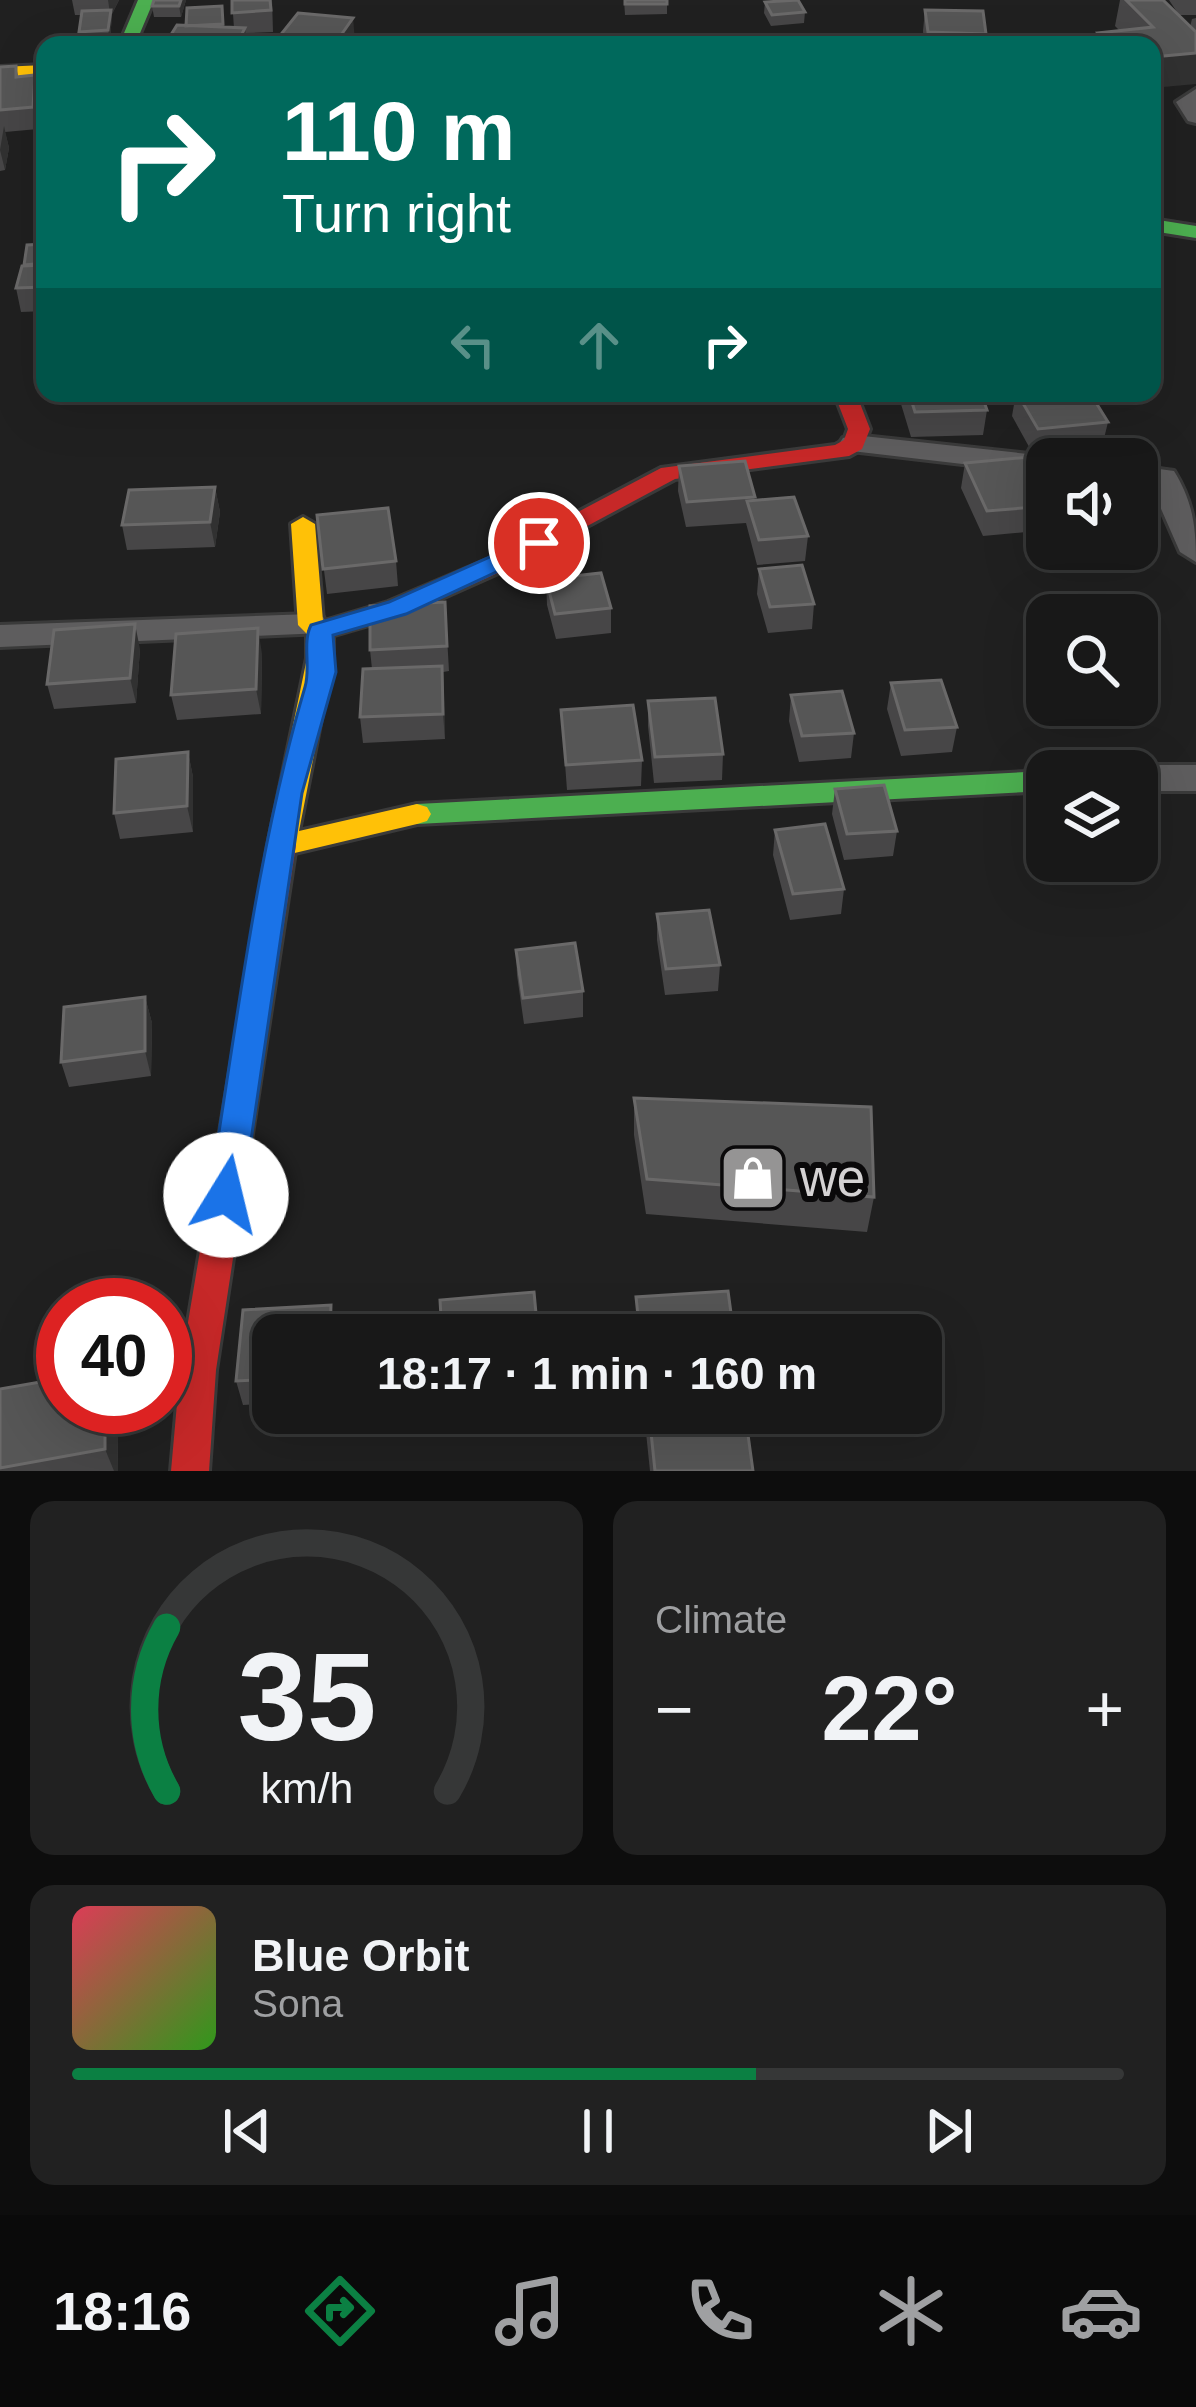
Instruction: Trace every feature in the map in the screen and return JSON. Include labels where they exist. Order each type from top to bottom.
[{"type":"street","points":[[131,36],[146,0]]},
{"type":"street","points":[[0,72],[36,70]]},
{"type":"street","points":[[1196,96],[1188,102],[1196,116]]},
{"type":"street","points":[[1161,226],[1196,232]]},
{"type":"street","points":[[848,402],[859,429],[854,444]]},
{"type":"street","points":[[0,636],[315,628],[398,608],[478,573],[669,473],[818,455],[854,444],[1026,463]]},
{"type":"street","points":[[1158,477],[1163,478],[1196,552]]},
{"type":"street","points":[[190,1471],[198,1370],[288,793],[323,672],[303,524]]},
{"type":"street","points":[[1158,778],[1196,778]]},
{"type":"street","points":[[282,845],[408,814],[1026,782]]},
{"type":"building","points":[[154,0],[181,0],[179,6],[152,6]]},
{"type":"building","points":[[232,0],[270,0],[271,10],[232,13]]},
{"type":"building","points":[[625,0],[667,0],[667,4],[625,4]]},
{"type":"building","points":[[798,0],[805,12],[772,15],[765,2]]},
{"type":"building","points":[[1126,0],[1163,0],[1196,32],[1196,53],[1161,56],[1161,36],[1098,33],[1153,27]]},
{"type":"building","points":[[222,6],[223,24],[186,26],[187,8]]},
{"type":"building","points":[[111,10],[108,30],[79,32],[82,11]]},
{"type":"building","points":[[925,10],[983,11],[986,34],[928,32]]},
{"type":"building","points":[[298,13],[353,18],[340,36],[280,36]]},
{"type":"building","points":[[177,25],[245,28],[241,36],[170,36]]},
{"type":"building","points":[[16,66],[16,77],[35,75],[33,107],[0,110],[0,67]]},
{"type":"building","points":[[36,244],[36,264],[24,265],[27,245]]},
{"type":"building","points":[[36,265],[36,287],[16,288],[22,266]]},
{"type":"building","points":[[912,402],[984,402],[987,410],[915,412]]},
{"type":"building","points":[[1022,402],[1096,402],[1108,422],[1038,429]]},
{"type":"building","points":[[1026,457],[1026,508],[987,511],[965,463]]},
{"type":"building","points":[[745,461],[755,497],[687,502],[679,466]]},
{"type":"building","points":[[215,487],[210,522],[122,525],[129,490]]},
{"type":"building","points":[[794,497],[808,536],[759,540],[747,501]]},
{"type":"building","points":[[388,508],[396,561],[323,569],[317,515]]},
{"type":"building","points":[[802,565],[814,604],[770,607],[759,569]]},
{"type":"building","points":[[601,573],[611,608],[555,614],[546,579]]},
{"type":"building","points":[[445,602],[447,646],[370,650],[370,606]]},
{"type":"building","points":[[135,624],[130,678],[47,684],[54,630]]},
{"type":"building","points":[[258,628],[256,689],[171,695],[176,634]]},
{"type":"building","points":[[442,666],[443,714],[360,717],[363,669]]},
{"type":"building","points":[[941,680],[957,727],[905,730],[891,683]]},
{"type":"building","points":[[842,691],[854,733],[802,736],[791,695]]},
{"type":"building","points":[[715,698],[723,754],[655,757],[648,701]]},
{"type":"building","points":[[633,705],[642,760],[566,765],[561,710]]},
{"type":"building","points":[[188,752],[187,806],[114,813],[116,759]]},
{"type":"building","points":[[884,785],[897,831],[847,834],[835,789]]},
{"type":"building","points":[[825,824],[844,889],[793,894],[775,830]]},
{"type":"building","points":[[709,910],[720,965],[666,969],[657,914]]},
{"type":"building","points":[[575,943],[583,991],[523,998],[516,950]]},
{"type":"building","points":[[145,997],[145,1051],[61,1062],[64,1007]]},
{"type":"building","points":[[634,1098],[871,1107],[874,1197],[647,1179]]},
{"type":"building","points":[[728,1291],[731,1314],[638,1314],[636,1297]]},
{"type":"building","points":[[534,1292],[536,1314],[441,1314],[440,1300]]},
{"type":"building","points":[[331,1305],[331,1314],[252,1314],[252,1380],[236,1381],[243,1310]]},
{"type":"building","points":[[36,1383],[36,1434],[105,1434],[105,1449],[0,1468],[0,1389]]},
{"type":"building","points":[[651,1434],[748,1434],[753,1471],[655,1471]]},
{"type":"traffic: fast","points":[[131,36],[146,0]]},
{"type":"traffic: fast","points":[[1161,226],[1196,232]]},
{"type":"traffic: fast","points":[[417,814],[1026,782]]},
{"type":"traffic: slow","points":[[0,72],[36,70]]},
{"type":"traffic: slow","points":[[303,524],[311,625],[320,631],[320,658],[282,845],[417,814]]},
{"type":"traffic: jam","points":[[320,631],[397,608],[498,564],[669,473],[841,451],[854,444],[859,429],[848,402]]},
{"type":"traffic: jam","points":[[190,1471],[198,1370],[282,845]]},
{"type":"place","name":"we","points":[[753,1178]]},
{"type":"route","points":[[226,1195],[288,793],[323,672],[320,631],[398,608],[539,543]]}]
